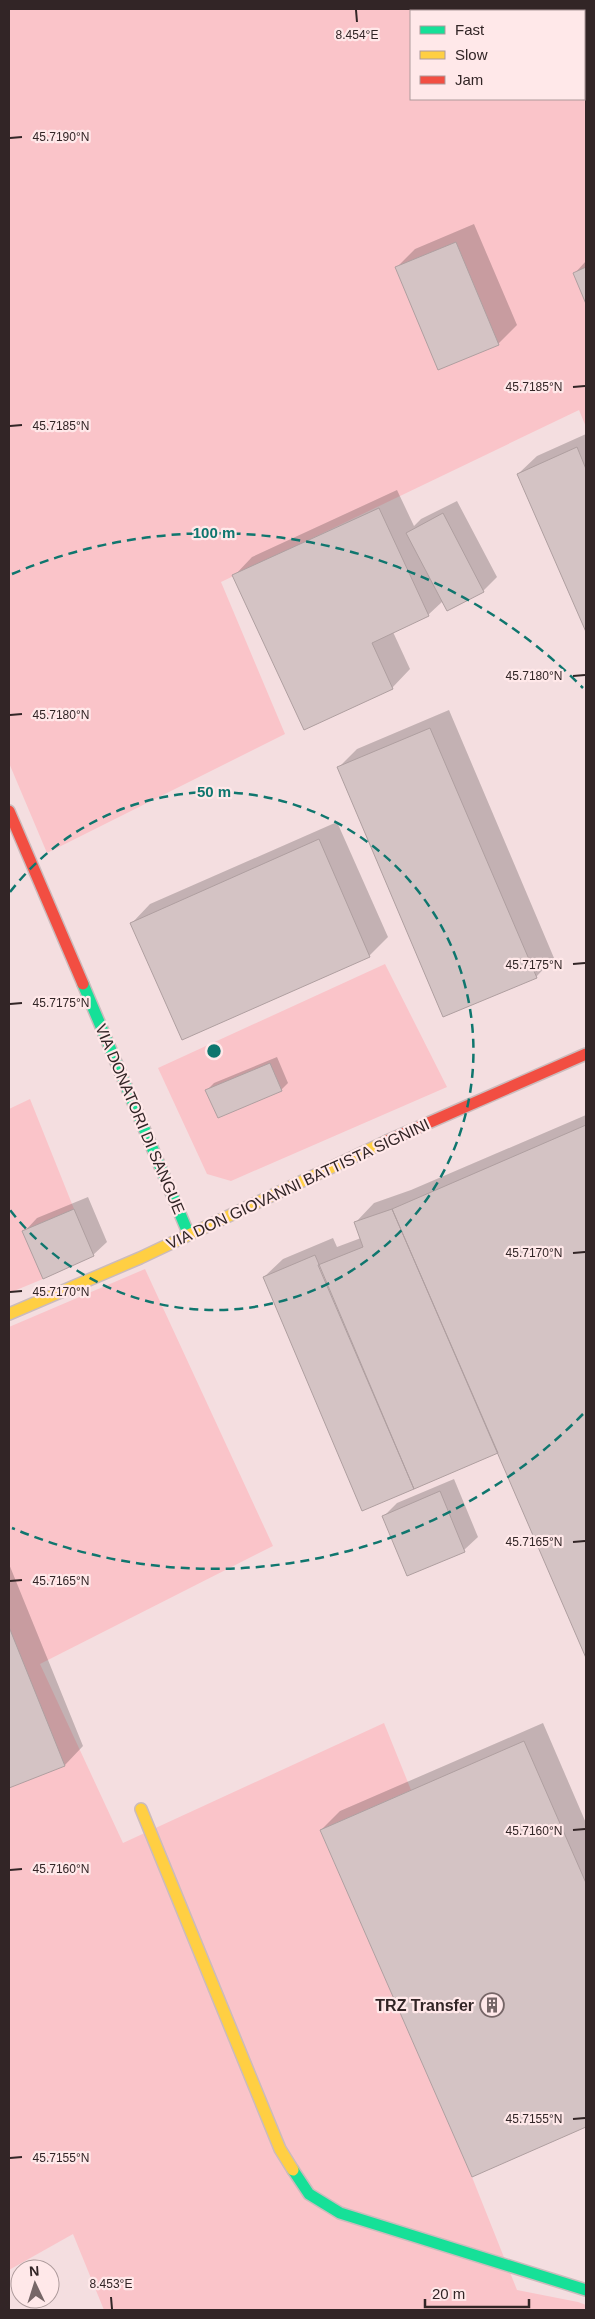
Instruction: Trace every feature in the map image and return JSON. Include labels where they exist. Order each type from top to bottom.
[{"type":"street","name":"VIA DONATORI DI SANGUE","points":[[9,811],[189,1235]]},
{"type":"street","name":"VIA DON GIOVANNI BATTISTA SIGNINI","points":[[9,1314],[189,1235],[418,1127],[586,1054]]},
{"type":"street","points":[[141,1809],[280,2149],[308,2194],[340,2213],[586,2290]]},
{"type":"shaded area","points":[[9,9],[586,9],[586,427],[579,410],[221,582],[285,734],[47,853],[9,763]]},
{"type":"shaded area","points":[[385,964],[447,1087],[231,1181],[207,1174],[158,1068]]},
{"type":"shaded area","points":[[30,1099],[74,1209],[23,1231],[43,1279],[9,1293],[9,1109]]},
{"type":"shaded area","points":[[145,1269],[273,1546],[40,1664],[123,1843],[384,1723],[411,1790],[320,1830],[472,2177],[517,2290],[578,2302],[586,2305],[586,2310],[104,2310],[73,2234],[29,2259],[10,2259],[9,2270],[9,1327]]},
{"type":"building","points":[[456,242],[499,345],[438,370],[395,267]]},
{"type":"building","points":[[586,267],[586,304],[573,273]]},
{"type":"building","points":[[577,447],[586,469],[586,632],[517,474]]},
{"type":"building","points":[[379,508],[429,616],[372,643],[393,689],[304,730],[232,575]]},
{"type":"building","points":[[443,513],[484,592],[447,611],[406,533]]},
{"type":"building","points":[[430,728],[537,978],[443,1017],[337,767]]},
{"type":"building","points":[[319,839],[370,957],[182,1040],[130,923]]},
{"type":"building","points":[[270,1063],[282,1091],[218,1118],[205,1090]]},
{"type":"building","points":[[586,1125],[586,1658],[392,1209]]},
{"type":"building","points":[[74,1209],[94,1256],[43,1279],[22,1231]]},
{"type":"building","points":[[392,1209],[498,1453],[414,1489],[318,1265],[363,1247],[354,1222]]},
{"type":"building","points":[[315,1255],[414,1489],[362,1511],[263,1277]]},
{"type":"building","points":[[440,1491],[465,1552],[407,1576],[382,1516]]},
{"type":"building","points":[[9,1627],[65,1766],[9,1788]]},
{"type":"building","name":"TRZ Transfer","points":[[524,1741],[586,1883],[586,2127],[472,2177],[320,1830]]},
{"type":"traffic: fast","points":[[83,984],[189,1235]]},
{"type":"traffic: fast","points":[[293,2170],[309,2194],[340,2213],[586,2290]]},
{"type":"traffic: slow","points":[[9,1314],[140,1258],[387,1141]]},
{"type":"traffic: slow","points":[[141,1809],[280,2149],[293,2170]]},
{"type":"traffic: jam","points":[[9,811],[83,984]]},
{"type":"traffic: jam","points":[[387,1141],[586,1054]]},
{"type":"place","name":"TRZ Transfer","points":[[492,2005]]}]
